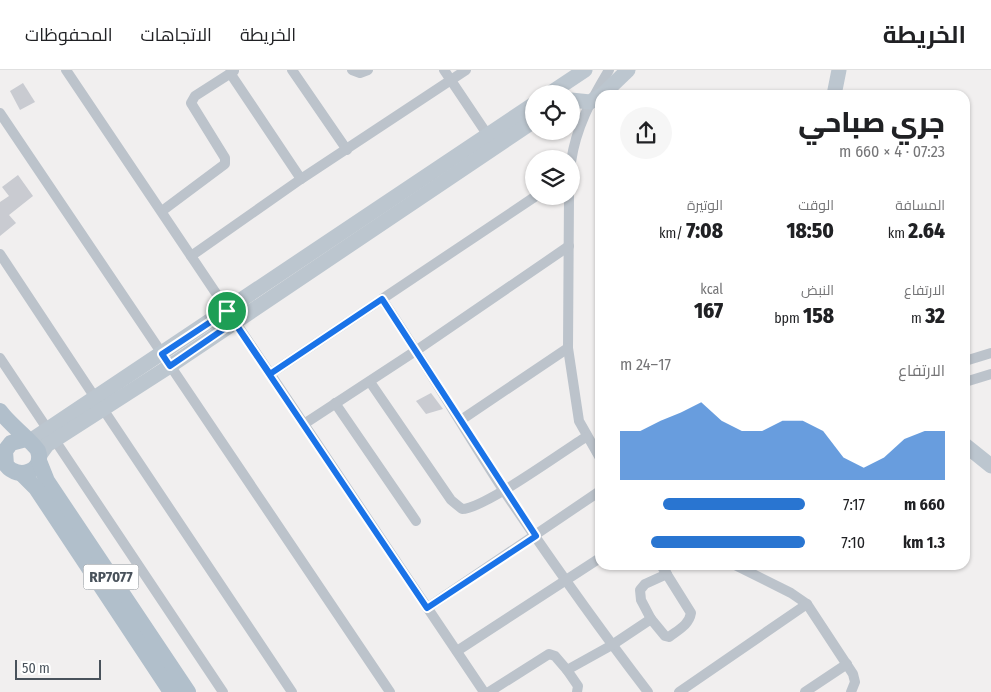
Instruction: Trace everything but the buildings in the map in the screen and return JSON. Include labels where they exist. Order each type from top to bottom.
[{"type":"main road","name":"RP7077","points":[[0,411],[37,447],[47,481],[188,692]]},
{"type":"main road","name":"RP7077","points":[[28,440],[15,440],[2,445],[9,468],[22,474],[36,488],[170,692]]},
{"type":"main road","points":[[22,474],[32,470],[39,458]]},
{"type":"street","points":[[66,70],[484,692]]},
{"type":"street","points":[[292,70],[347,150]]},
{"type":"street","points":[[352,70],[360,73],[368,70]]},
{"type":"street","points":[[444,70],[492,141]]},
{"type":"street","points":[[191,256],[301,179],[466,70]]},
{"type":"street","points":[[562,85],[585,70]]},
{"type":"street","points":[[600,90],[609,70]]},
{"type":"street","points":[[606,90],[628,70]]},
{"type":"street","points":[[835,90],[839,70]]},
{"type":"street","points":[[162,211],[225,164],[225,158],[191,103],[195,96],[226,72],[301,179]]},
{"type":"street","points":[[580,99],[595,98]]},
{"type":"street","points":[[573,150],[576,136],[595,102]]},
{"type":"street","points":[[28,440],[51,435],[100,404],[492,141],[525,112]]},
{"type":"street","points":[[0,113],[390,692]]},
{"type":"street","points":[[492,141],[525,125]]},
{"type":"street","points":[[270,374],[525,203]]},
{"type":"street","points":[[569,205],[568,348],[576,407],[586,437],[595,450]]},
{"type":"street","points":[[304,424],[370,382],[569,246]]},
{"type":"street","points":[[0,254],[292,692]]},
{"type":"street","points":[[382,299],[417,350],[504,490],[612,645],[648,692]]},
{"type":"street","points":[[461,420],[568,348]]},
{"type":"street","points":[[970,359],[991,353]]},
{"type":"street","points":[[0,358],[222,692]]},
{"type":"street","points":[[970,380],[991,374]]},
{"type":"street","points":[[370,382],[455,505],[462,509],[468,509],[504,490],[586,437]]},
{"type":"street","points":[[335,404],[416,521]]},
{"type":"street","points":[[39,458],[51,435]]},
{"type":"street","points":[[970,449],[991,466]]},
{"type":"street","points":[[427,608],[595,495]]},
{"type":"street","points":[[457,651],[595,561]]},
{"type":"street","points":[[663,570],[640,590],[641,600],[651,619],[662,635],[669,637],[689,620],[691,613],[665,570]]},
{"type":"street","points":[[744,570],[783,589],[807,604],[855,678],[851,692]]},
{"type":"street","points":[[679,692],[807,604]]},
{"type":"street","points":[[567,670],[612,645],[651,619]]},
{"type":"street","points":[[489,692],[549,654],[555,656],[567,670],[578,686],[577,692]]},
{"type":"street","points":[[805,692],[847,664]]},
{"type":"route","points":[[382,299],[417,350],[504,490],[536,536],[427,608],[234,322],[170,366],[162,354],[227,311],[270,374],[382,299]]}]
